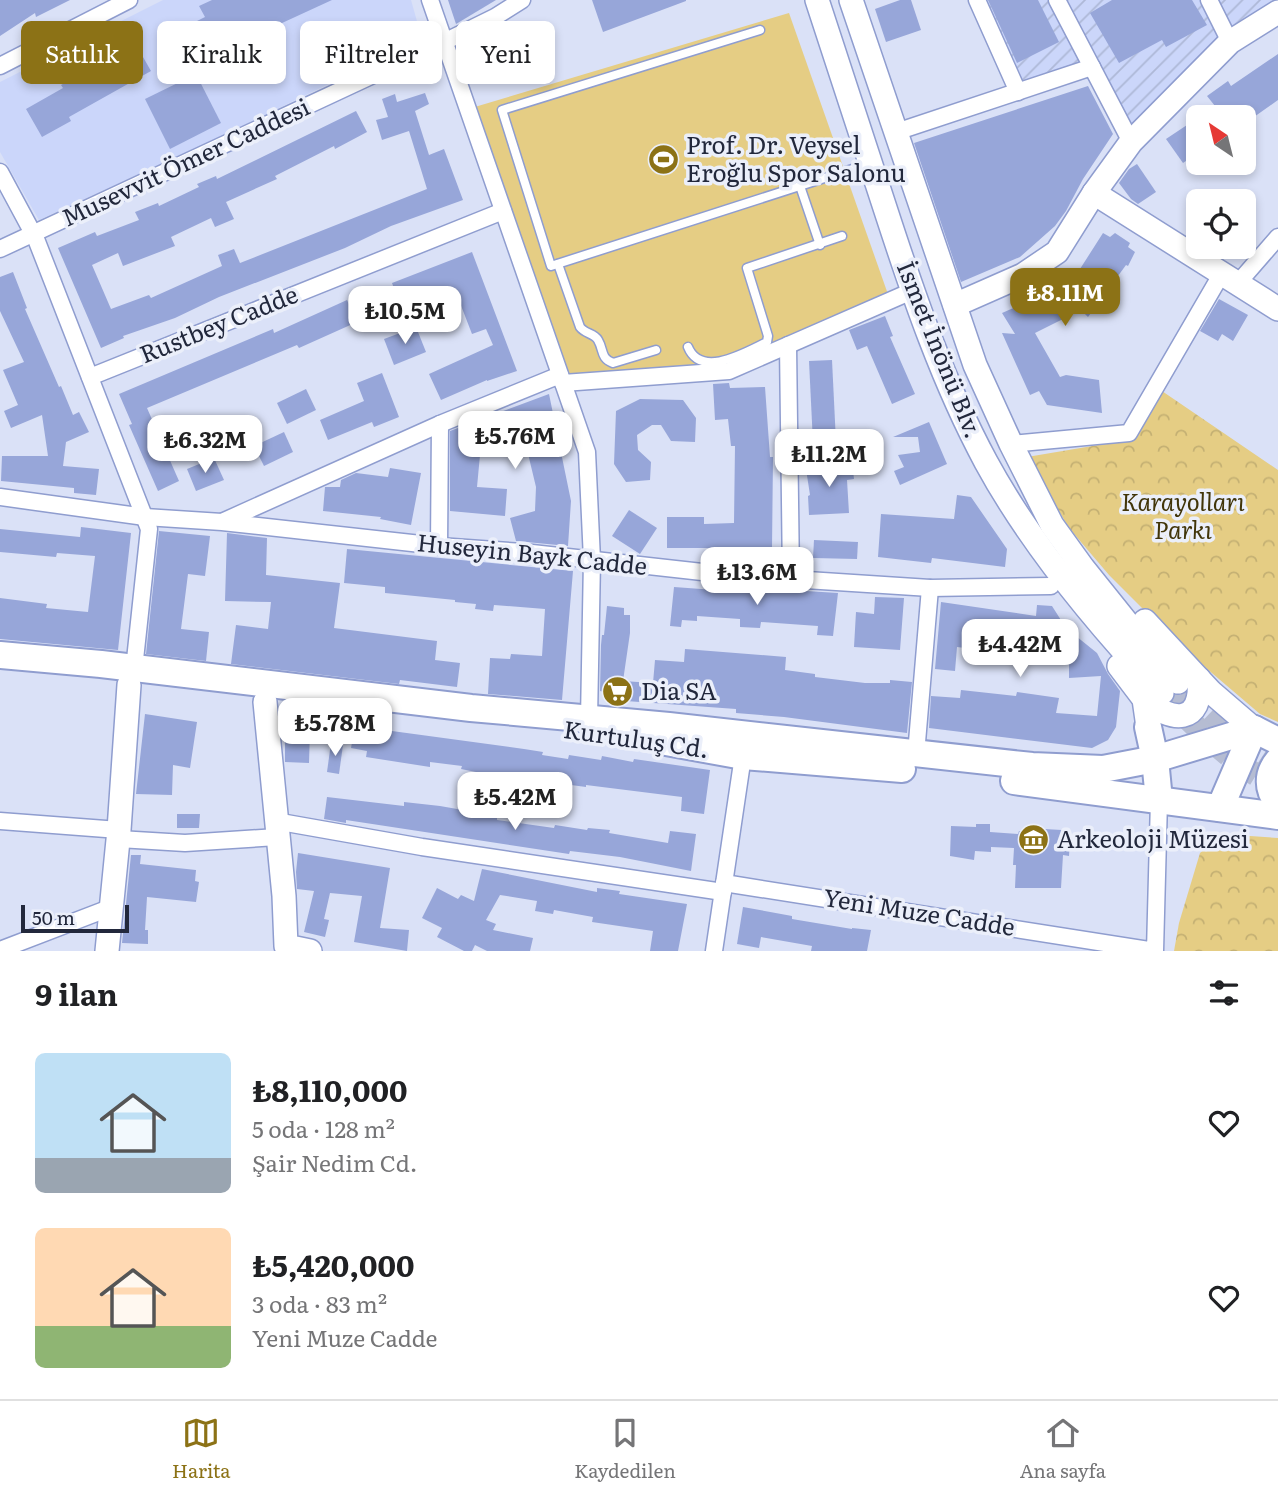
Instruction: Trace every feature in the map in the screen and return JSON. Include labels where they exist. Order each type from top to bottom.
[{"type":"main road","name":"İsmet İnönü Blv.","points":[[817,0],[912,291],[944,375],[987,463],[1028,529],[1069,584],[1134,663],[1171,688]]},
{"type":"main road","name":"İsmet İnönü Blv.","points":[[851,0],[975,365],[1011,444],[1052,525],[1160,664],[1171,688]]},
{"type":"main road","points":[[955,305],[1023,275],[1057,252],[1094,193],[1131,142],[1230,42],[1278,12]]},
{"type":"main road","points":[[1094,193],[1278,309]]},
{"type":"main road","points":[[944,375],[966,442],[1002,514],[1051,586],[1171,688],[1278,741]]},
{"type":"main road","name":"Kurtuluş Cd.","points":[[0,655],[265,702],[542,728],[672,743],[743,756],[979,776],[1220,808],[1276,811]]},
{"type":"main road","name":"Kurtuluş Cd.","points":[[0,670],[132,677],[589,719],[1032,766],[1103,769],[1156,759],[1254,729]]},
{"type":"main road","points":[[107,951],[132,677]]},
{"type":"main road","points":[[1103,769],[1131,748],[1148,727],[1171,688]]},
{"type":"main road","points":[[265,702],[284,896],[285,948],[310,951]]},
{"type":"main road","points":[[1148,727],[1156,759],[1159,800]]},
{"type":"main road","points":[[1220,808],[1254,729]]},
{"type":"main road","points":[[1276,811],[1269,781],[1270,772],[1278,761]]},
{"type":"street","points":[[0,66],[129,0]]},
{"type":"street","points":[[430,0],[587,452],[592,560],[589,719]]},
{"type":"street","name":"Musevvit Ömer Caddesi","points":[[0,249],[444,42],[495,17],[522,0]]},
{"type":"street","points":[[977,0],[1017,92]]},
{"type":"street","points":[[1057,0],[1131,142]]},
{"type":"street","points":[[1209,0],[1230,42]]},
{"type":"street","points":[[896,132],[1092,67]]},
{"type":"street","points":[[0,172],[33,234],[149,529],[132,677]]},
{"type":"street","name":"Rustbey Cadde","points":[[90,377],[503,211]]},
{"type":"street","points":[[1011,444],[1129,432],[1230,278],[1278,237]]},
{"type":"street","points":[[222,522],[440,424],[561,379],[729,372],[912,291]]},
{"type":"street","points":[[789,345],[791,579]]},
{"type":"street","points":[[439,546],[440,424]]},
{"type":"street","name":"Huseyin Bayk Cadde","points":[[0,497],[145,517],[222,522],[729,575],[930,587],[1051,586]]},
{"type":"street","points":[[916,754],[930,587]]},
{"type":"street","points":[[714,951],[743,756]]},
{"type":"street","points":[[1156,951],[1159,800]]},
{"type":"street","name":"Yeni Muze Cadde","points":[[0,821],[185,843],[276,830],[723,887],[1156,951]]},
{"type":"street","points":[[0,950],[112,907]]},
{"type":"lane","points":[[760,30],[502,110],[551,266],[870,163]]},
{"type":"lane","points":[[800,186],[820,244]]},
{"type":"lane","points":[[688,346],[691,354],[700,361],[719,362],[767,342],[768,336],[747,268],[842,236]]},
{"type":"lane","points":[[558,264],[580,327],[583,332],[599,340],[607,361],[613,363],[656,350]]},
{"type":"shaded area","points":[[163,0],[411,0],[417,21],[300,21],[300,84],[329,84],[39,220],[0,152],[0,82],[21,71],[21,84],[143,84],[143,21],[121,21]]},
{"type":"shaded area","points":[[977,0],[1278,0],[1278,12],[1131,142],[1092,67],[1018,92]]},
{"type":"green space","name":"Prof. Dr. Veysel Eroğlu Spor Salonu","points":[[789,13],[890,300],[729,371],[563,383],[468,109]]},
{"type":"green space","name":"Karayolları Parkı","points":[[1159,389],[1278,470],[1278,722],[1260,714],[1179,645],[1109,575],[1069,528],[1027,457],[1122,441]]},
{"type":"green space","points":[[1221,834],[1278,838],[1278,951],[1174,951],[1179,923],[1200,853]]},
{"type":"building","points":[[0,0],[70,0],[36,17],[35,13],[0,36]]},
{"type":"building","points":[[212,0],[332,0],[286,21],[197,21],[205,17],[199,6]]},
{"type":"building","points":[[448,0],[496,0],[461,21],[456,21],[456,24]]},
{"type":"building","points":[[592,0],[686,0],[686,1],[603,32]]},
{"type":"building","points":[[900,0],[911,0],[921,30],[886,42],[875,9]]},
{"type":"building","points":[[988,0],[1038,0],[1059,42],[1017,63]]},
{"type":"building","points":[[1112,0],[1192,0],[1207,25],[1166,47],[1162,40],[1119,63],[1090,13]]},
{"type":"building","points":[[1278,54],[1278,100],[1256,116],[1256,105],[1214,105],[1207,96],[1228,81],[1231,86]]},
{"type":"building","points":[[143,57],[151,71],[143,75]]},
{"type":"building","points":[[128,84],[69,117],[71,121],[42,137],[26,109],[63,88],[61,85]]},
{"type":"building","points":[[176,84],[201,84],[221,123],[170,149],[145,99]]},
{"type":"building","points":[[1088,86],[1113,134],[1083,179],[1066,211],[1055,226],[1020,257],[961,282],[914,143]]},
{"type":"building","points":[[425,93],[429,104],[415,111],[429,155],[444,149],[463,200],[391,226],[345,248],[219,297],[175,318],[123,336],[124,338],[101,348],[58,248],[95,232],[97,236],[139,220],[135,212],[158,203],[159,206],[199,187],[197,184],[216,176],[217,179],[356,111],[367,132],[335,149],[334,146],[275,176],[277,179],[226,202],[234,219],[215,227],[211,218],[171,237],[175,246],[123,266],[118,253],[92,265],[111,309],[149,295],[151,298],[222,266],[218,255],[234,249],[240,263],[427,189],[409,131],[382,140],[376,120],[388,117],[382,99],[395,94],[397,102]]},
{"type":"building","points":[[1186,126],[1186,161],[1183,163],[1166,139]]},
{"type":"building","points":[[1137,164],[1156,192],[1138,204],[1119,183],[1129,169]]},
{"type":"building","points":[[1103,233],[1110,237],[1115,233],[1130,243],[1128,247],[1135,252],[1128,266],[1126,265],[1088,317],[1081,310],[1035,333],[1060,377],[1066,375],[1099,380],[1102,413],[1047,405],[1039,391],[1030,395],[1002,333],[1015,334],[1002,313],[1057,289],[1062,300],[1085,272],[1080,269]]},
{"type":"building","points":[[472,252],[517,371],[487,380],[441,400],[429,374],[493,345],[486,329],[472,334],[455,290],[402,311],[392,283]]},
{"type":"building","points":[[13,272],[27,308],[25,309],[59,387],[61,386],[73,415],[79,412],[89,432],[66,442],[63,466],[99,469],[96,495],[74,493],[74,488],[1,481],[2,456],[48,456],[42,415],[11,428],[4,411],[18,405],[3,370],[24,362],[0,311],[0,277]]},
{"type":"building","points":[[1219,299],[1248,315],[1233,341],[1222,334],[1218,341],[1200,331]]},
{"type":"building","points":[[347,300],[357,322],[147,408],[179,481],[158,491],[129,425],[132,424],[119,394],[273,329],[274,333]]},
{"type":"building","points":[[885,316],[893,336],[890,337],[915,394],[892,404],[867,346],[857,350],[849,330]]},
{"type":"building","points":[[416,327],[426,352],[394,365],[384,339]]},
{"type":"building","points":[[832,360],[836,442],[813,443],[809,361]]},
{"type":"building","points":[[382,373],[399,417],[374,427],[372,422],[328,440],[320,420],[364,401],[357,383]]},
{"type":"building","points":[[729,383],[730,388],[765,387],[770,457],[773,457],[772,548],[667,548],[667,517],[704,517],[704,524],[734,523],[735,446],[731,446],[728,419],[715,420],[713,384]]},
{"type":"building","points":[[306,389],[316,410],[287,424],[277,403]]},
{"type":"building","points":[[549,394],[571,501],[568,546],[516,541],[510,518],[535,511],[536,487],[524,437],[480,455],[477,487],[507,489],[505,516],[450,511],[450,431]]},
{"type":"building","points":[[640,399],[683,400],[696,418],[695,442],[671,441],[661,425],[652,425],[637,435],[638,450],[651,462],[650,480],[626,482],[614,464],[616,411]]},
{"type":"building","points":[[240,417],[249,439],[218,452],[209,430]]},
{"type":"building","points":[[929,422],[947,464],[900,485],[894,471],[904,467],[898,455],[920,452],[918,437],[893,437]]},
{"type":"building","points":[[284,432],[293,452],[264,466],[254,446]]},
{"type":"building","points":[[214,458],[224,480],[196,491],[187,469]]},
{"type":"building","points":[[852,462],[854,479],[847,480],[849,513],[809,515],[810,495],[806,469]]},
{"type":"building","points":[[390,468],[421,473],[411,525],[380,519],[381,517],[323,511],[325,487],[340,487],[341,480],[356,473],[388,477]]},
{"type":"building","points":[[957,495],[971,497],[1007,549],[1005,567],[932,558],[931,563],[878,557],[881,514],[954,519]]},
{"type":"building","points":[[629,510],[657,528],[640,554],[612,536]]},
{"type":"building","points":[[81,527],[131,533],[118,650],[0,639],[0,598],[47,604],[46,608],[88,612],[95,556],[57,553],[56,557],[0,552],[0,529],[80,537]]},
{"type":"building","points":[[159,531],[210,536],[205,576],[188,574],[181,629],[209,632],[206,661],[146,654]]},
{"type":"building","points":[[227,533],[267,538],[266,575],[340,583],[334,628],[437,641],[435,660],[460,663],[457,687],[400,680],[399,684],[231,664],[236,625],[268,629],[271,602],[225,601]]},
{"type":"building","points":[[814,540],[858,542],[857,559],[813,558]]},
{"type":"building","points":[[347,549],[573,571],[562,700],[488,694],[490,658],[510,659],[511,654],[542,656],[545,609],[494,605],[493,611],[475,609],[476,604],[385,593],[385,587],[344,583]]},
{"type":"building","points":[[674,587],[742,592],[743,587],[838,593],[833,636],[817,635],[818,626],[761,622],[760,628],[740,627],[740,619],[697,616],[697,621],[682,620],[681,627],[670,626]]},
{"type":"building","points":[[875,597],[904,598],[900,650],[854,647],[856,612],[874,614]]},
{"type":"building","points":[[941,602],[1036,616],[1037,605],[1052,606],[1066,628],[1097,653],[1120,691],[1116,727],[1108,740],[1092,748],[929,728],[931,696],[960,698],[961,690],[1016,696],[1017,692],[1059,698],[1056,713],[1097,716],[1101,676],[1069,678],[1069,656],[1023,646],[1022,655],[957,647],[955,671],[935,669]]},
{"type":"building","points":[[607,606],[624,608],[624,615],[630,615],[623,681],[653,683],[655,660],[684,662],[685,649],[786,657],[785,670],[815,674],[815,677],[865,683],[890,683],[890,680],[912,682],[907,733],[736,713],[736,709],[626,701],[603,696],[604,692],[600,691],[601,645]]},
{"type":"building","points":[[145,714],[197,722],[190,768],[173,765],[172,795],[136,794]]},
{"type":"building","points":[[355,726],[524,749],[568,759],[569,755],[601,760],[602,756],[710,770],[704,814],[681,811],[682,797],[481,773],[461,769],[462,766],[430,762],[430,767],[366,757],[367,751],[351,748]]},
{"type":"building","points":[[285,729],[310,730],[309,763],[285,762]]},
{"type":"building","points":[[331,743],[343,745],[339,774],[327,772]]},
{"type":"building","points":[[327,797],[404,806],[404,802],[440,806],[497,816],[497,820],[554,828],[555,825],[610,830],[609,833],[668,843],[670,831],[696,834],[691,871],[620,857],[570,851],[569,854],[346,820],[346,823],[324,819]]},
{"type":"building","points":[[177,814],[200,814],[199,828],[177,828]]},
{"type":"building","points":[[976,824],[990,824],[990,832],[1018,834],[1019,831],[1062,830],[1062,839],[1070,839],[1069,856],[1063,855],[1061,888],[1015,888],[1014,848],[991,847],[991,852],[975,851],[974,860],[950,856],[951,826],[976,827]]},
{"type":"building","points":[[298,853],[390,868],[380,928],[409,930],[407,951],[354,942],[362,896],[330,893],[324,919],[329,920],[325,937],[304,932],[314,891],[297,889]]},
{"type":"building","points":[[131,855],[141,855],[140,864],[196,870],[195,881],[199,882],[196,902],[147,897],[145,930],[148,930],[148,944],[122,943]]},
{"type":"building","points":[[482,869],[597,892],[597,888],[620,891],[619,894],[687,904],[678,951],[650,951],[653,931],[592,922],[593,917],[554,910],[553,914],[535,911],[537,901],[500,895],[486,920],[496,924],[493,930],[533,938],[530,951],[487,951],[475,945],[472,951],[464,951],[437,937],[442,928],[422,918],[437,888],[458,899],[461,895],[474,901]]},
{"type":"building","points":[[743,907],[792,916],[792,919],[871,930],[867,951],[811,951],[812,946],[761,937],[759,948],[737,944]]},
{"type":"tunnel","points":[[1185,690],[1228,731],[1278,764]]},
{"type":"tunnel","points":[[1162,693],[1231,758],[1278,786]]},
{"type":"place","name":"Prof. Dr. Veysel Eroğlu Spor Salonu","points":[[663,160]]},
{"type":"place","name":"Dia SA","points":[[618,692]]},
{"type":"place","name":"Arkeoloji Müzesi","points":[[1034,840]]}]
